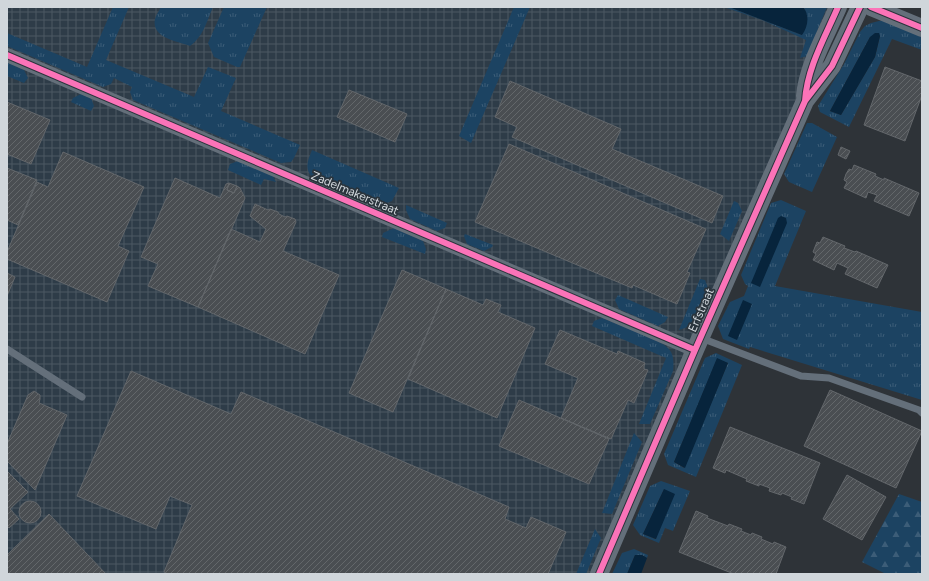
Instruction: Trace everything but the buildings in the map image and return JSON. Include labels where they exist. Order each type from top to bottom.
[{"type":"street","name":"Erfstraat","points":[[805,101],[806,86],[816,58],[838,7]]},
{"type":"street","name":"Erfstraat","points":[[599,574],[805,101],[832,66],[860,7]]},
{"type":"street","points":[[871,7],[922,28]]},
{"type":"street","name":"Zadelmakerstraat","points":[[7,55],[698,344]]},
{"type":"lane","points":[[698,344],[801,376],[829,378],[919,410],[922,413]]},
{"type":"lane","points":[[7,349],[82,397]]},
{"type":"shaded area","points":[[7,7],[829,7],[779,158],[605,574],[7,574]]},
{"type":"shaded area","points":[[729,7],[803,7],[807,14],[807,25],[802,35]]},
{"type":"shaded area","points":[[875,33],[879,33],[880,36],[875,57],[841,115],[830,111],[870,37]]},
{"type":"shaded area","points":[[781,216],[786,218],[787,223],[760,287],[751,283],[778,218]]},
{"type":"shaded area","points":[[743,300],[752,304],[737,340],[728,336]]},
{"type":"shaded area","points":[[717,358],[728,363],[685,468],[674,462]]},
{"type":"shaded area","points":[[664,489],[675,494],[656,539],[643,534]]},
{"type":"shaded area","points":[[635,555],[642,555],[647,558],[641,574],[627,574]]},
{"type":"green space","points":[[113,7],[129,7],[106,60],[194,97],[208,67],[236,78],[221,111],[300,145],[291,162],[281,163],[133,100],[130,92],[132,87],[114,78],[111,84],[103,87],[7,46],[7,33],[87,67]]},
{"type":"green space","points":[[161,7],[213,7],[207,23],[198,38],[190,46],[166,38],[157,31],[155,19]]},
{"type":"green space","points":[[224,7],[267,7],[240,67],[214,57],[208,43]]},
{"type":"green space","points":[[514,7],[530,7],[471,143],[459,136]]},
{"type":"green space","points":[[724,7],[729,7],[802,35],[805,9],[803,7],[827,7],[807,56],[800,58],[806,40],[762,20]]},
{"type":"green space","points":[[887,21],[922,35],[922,50],[892,39],[849,127],[820,112],[818,106],[844,64],[860,32],[865,26],[871,23]],"holes":[[[880,36],[875,57],[841,115],[830,111],[870,37]]]},
{"type":"green space","points":[[7,62],[24,70],[28,78],[24,83],[7,76]]},
{"type":"green space","points":[[81,94],[91,98],[94,106],[91,111],[71,102],[73,98]]},
{"type":"green space","points":[[807,123],[812,123],[837,137],[812,192],[789,182],[784,174]]},
{"type":"green space","points":[[312,150],[399,188],[392,201],[379,206],[312,177],[307,167]]},
{"type":"green space","points":[[238,161],[273,176],[276,182],[264,179],[261,185],[228,170],[230,164]]},
{"type":"green space","points":[[781,200],[806,211],[775,286],[922,312],[922,400],[750,347],[749,349],[723,339],[718,326],[730,302],[744,296],[748,286],[745,284],[741,275],[771,203]]},
{"type":"green space","points":[[734,201],[738,203],[742,211],[729,241],[720,234]]},
{"type":"green space","points":[[406,205],[447,223],[445,228],[437,231],[410,219],[406,210]]},
{"type":"green space","points":[[394,228],[423,241],[426,249],[425,254],[382,237],[383,233]]},
{"type":"green space","points":[[465,234],[493,245],[484,251],[467,244],[464,236]]},
{"type":"green space","points":[[700,279],[705,280],[708,288],[701,307],[691,324],[679,330]]},
{"type":"green space","points":[[618,295],[668,317],[665,322],[658,326],[619,309],[615,300]]},
{"type":"green space","points":[[602,318],[664,345],[671,353],[673,371],[650,424],[639,424],[666,358],[592,326],[594,321]]},
{"type":"green space","points":[[716,353],[742,365],[696,477],[668,465],[664,454],[705,358]],"holes":[[[717,359],[728,363],[684,468],[674,462]]]},
{"type":"green space","points":[[634,433],[642,442],[612,514],[602,513]]},
{"type":"green space","points":[[661,481],[690,491],[673,531],[665,528],[659,543],[640,535],[633,525],[650,486]],"holes":[[[664,489],[656,539],[643,534]]]},
{"type":"green space","points":[[899,494],[922,502],[922,574],[886,574],[862,562]]},
{"type":"green space","points":[[595,529],[601,538],[586,574],[576,574]]},
{"type":"green space","points":[[634,549],[648,555],[647,558],[642,555],[635,555],[627,574],[612,574],[622,553]]},
{"type":"cycle path","points":[[805,101],[806,89],[813,65],[822,41],[838,7]]},
{"type":"cycle path","points":[[599,574],[695,350],[805,101],[832,66],[860,7]]},
{"type":"cycle path","points":[[871,7],[922,28]]},
{"type":"cycle path","points":[[7,55],[695,350]]}]
